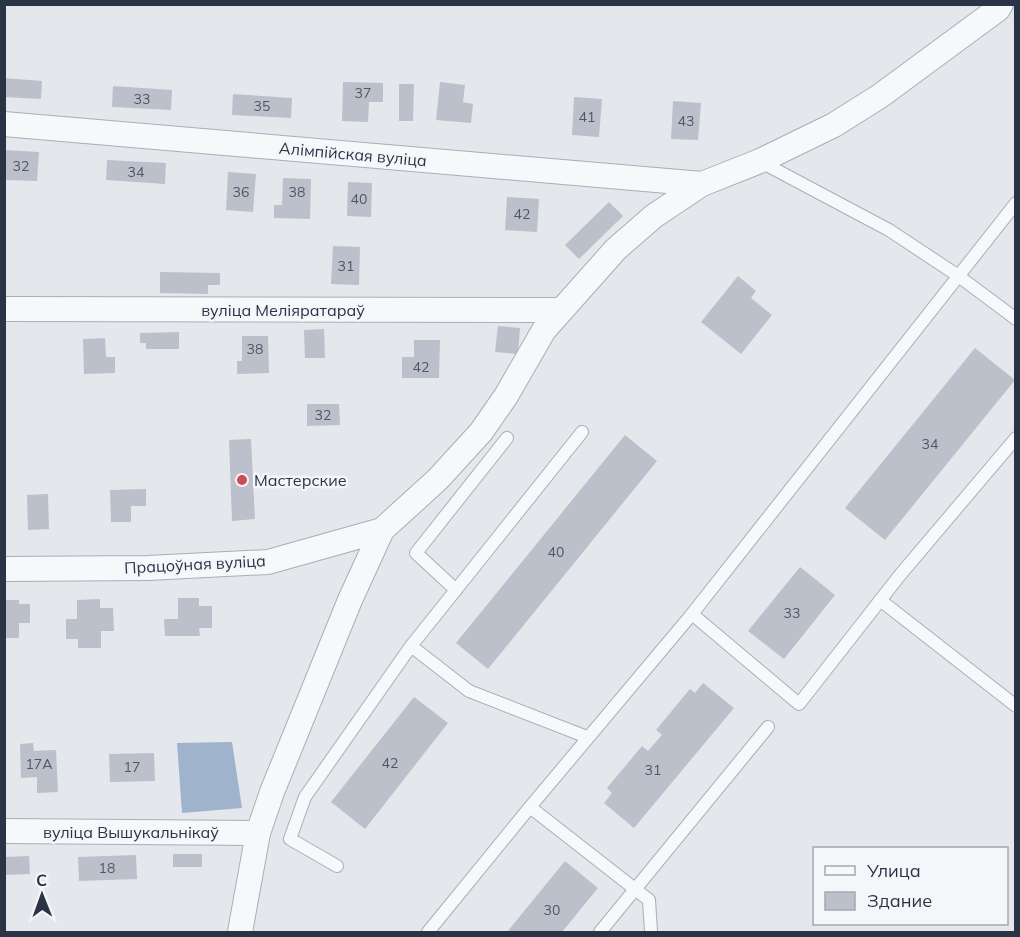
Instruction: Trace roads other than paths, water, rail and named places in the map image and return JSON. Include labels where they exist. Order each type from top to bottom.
[{"type":"street","points":[[240,933],[258,833],[272,792],[382,530],[438,479],[481,432],[506,396],[544,330],[616,249],[654,216],[702,184],[760,161],[834,125],[880,96],[995,6]]},
{"type":"street","name":"Алімпійская вуліца","points":[[4,124],[702,184]]},
{"type":"street","name":"вуліца Меліяратараў","points":[[4,309],[561,310]]},
{"type":"street","name":"Працоўная вуліца","points":[[4,569],[148,568],[268,562],[382,530]]},
{"type":"street","name":"вуліца Вышукальнікаў","points":[[4,831],[258,833]]},
{"type":"lane","points":[[760,161],[889,230],[957,275],[1016,319]]},
{"type":"lane","points":[[428,933],[587,737],[692,614],[1016,203]]},
{"type":"lane","points":[[337,866],[291,839],[305,796],[411,646],[582,432]]},
{"type":"lane","points":[[456,590],[416,553],[507,438]]},
{"type":"lane","points":[[692,614],[799,704],[880,600],[1016,438]]},
{"type":"lane","points":[[880,600],[1016,706]]},
{"type":"lane","points":[[411,646],[469,691],[587,737]]},
{"type":"lane","points":[[600,933],[634,888],[768,727]]},
{"type":"lane","points":[[530,807],[649,900],[651,933]]},
{"type":"water","points":[[232,742],[242,808],[182,813],[177,743]]},
{"type":"place","name":"Мастерские","points":[[242,480]]}]
